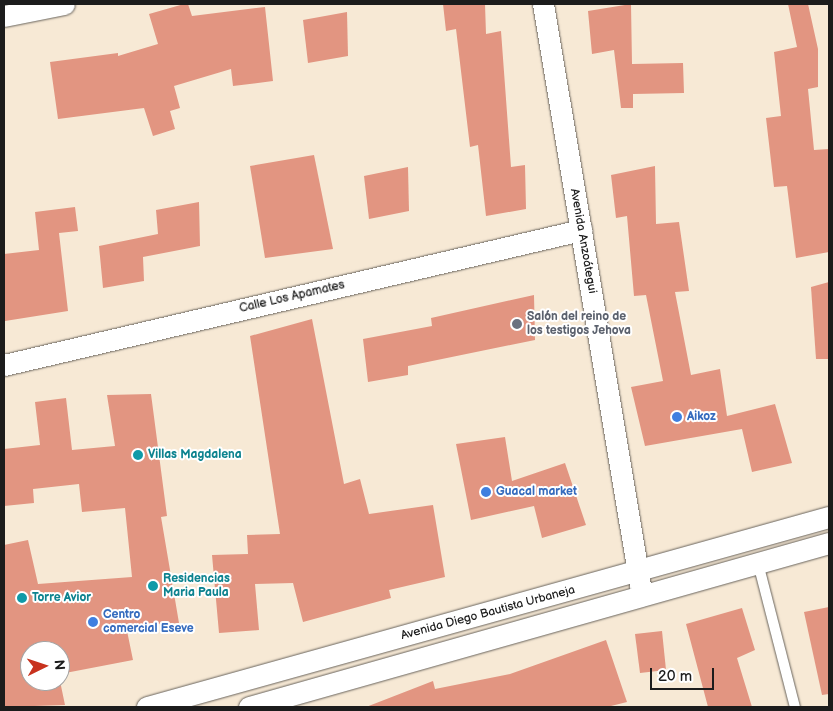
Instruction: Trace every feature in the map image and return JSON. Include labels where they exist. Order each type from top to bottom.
[{"type":"street","points":[[4,16],[61,4]]},
{"type":"street","name":"Avenida Anzoátegui","points":[[543,4],[642,596]]},
{"type":"street","name":"Calle Los Apamates","points":[[4,365],[581,230]]},
{"type":"street","name":"Avenida Diego Bautista Urbaneja","points":[[147,707],[638,572],[829,517]]},
{"type":"street","name":"Avenida Diego Bautista Urbaneja","points":[[249,707],[293,701],[642,596],[829,543]]},
{"type":"lane","points":[[758,563],[795,707]]},
{"type":"building","points":[[188,4],[192,16],[265,7],[273,81],[233,86],[231,69],[174,86],[180,108],[170,111],[175,129],[153,136],[144,108],[58,119],[50,62],[118,53],[118,56],[158,44],[149,14]]},
{"type":"building","points":[[443,4],[485,4],[486,34],[501,31],[511,167],[525,165],[526,209],[486,216],[478,145],[470,147],[456,29],[446,31]]},
{"type":"building","points":[[631,4],[632,64],[683,63],[684,93],[633,94],[633,108],[621,108],[614,50],[592,54],[588,11]]},
{"type":"building","points":[[788,4],[808,4],[818,49],[818,87],[808,89],[814,150],[829,149],[829,252],[796,258],[787,186],[774,187],[766,118],[781,116],[774,52],[797,47]]},
{"type":"building","points":[[347,12],[348,56],[308,63],[303,20]]},
{"type":"building","points":[[314,155],[333,249],[265,258],[250,166]]},
{"type":"building","points":[[655,166],[656,224],[679,222],[689,291],[675,292],[691,375],[720,369],[727,416],[775,404],[792,463],[752,472],[742,429],[645,446],[631,387],[663,381],[646,295],[634,296],[627,216],[616,218],[611,175]]},
{"type":"building","points":[[408,167],[409,211],[369,219],[364,176]]},
{"type":"building","points":[[199,202],[200,246],[143,257],[144,281],[103,288],[99,246],[158,234],[156,210]]},
{"type":"building","points":[[75,207],[78,231],[59,233],[68,311],[5,321],[4,254],[39,250],[35,212]]},
{"type":"building","points":[[829,282],[829,359],[816,359],[811,287]]},
{"type":"building","points":[[534,295],[535,340],[408,366],[408,375],[368,382],[363,339],[432,326],[431,318]]},
{"type":"building","points":[[312,319],[344,484],[360,479],[369,514],[433,505],[445,577],[389,590],[391,598],[303,622],[293,583],[255,584],[259,630],[219,633],[212,555],[248,554],[247,535],[280,534],[250,336]]},
{"type":"building","points":[[151,394],[167,516],[161,517],[179,623],[126,626],[133,660],[70,672],[70,641],[20,641],[20,691],[62,691],[65,705],[4,707],[4,545],[28,540],[38,584],[132,577],[125,508],[82,512],[79,484],[33,489],[34,503],[4,506],[4,449],[40,445],[35,402],[66,398],[72,450],[115,446],[107,395]]},
{"type":"building","points":[[505,437],[512,481],[565,463],[586,525],[542,538],[534,506],[471,520],[456,444]]},
{"type":"building","points":[[829,607],[829,694],[822,695],[804,612]]},
{"type":"building","points":[[742,608],[755,650],[737,658],[752,707],[708,707],[686,624]]},
{"type":"building","points":[[662,631],[666,670],[640,673],[635,634]]},
{"type":"building","points":[[606,640],[627,702],[607,707],[366,707],[433,681],[435,689],[510,674]]},
{"type":"place","name":"Salón del reino de los testigos Jehova","points":[[517,324]]},
{"type":"place","name":"Aikoz","points":[[677,417]]},
{"type":"place","name":"Villas Magdalena","points":[[138,455]]},
{"type":"place","name":"Guacal market","points":[[486,492]]},
{"type":"place","name":"Residencias Maria Paula","points":[[153,586]]},
{"type":"place","name":"Torre Avior","points":[[22,598]]},
{"type":"place","name":"Centro comercial Eseve","points":[[93,622]]}]
